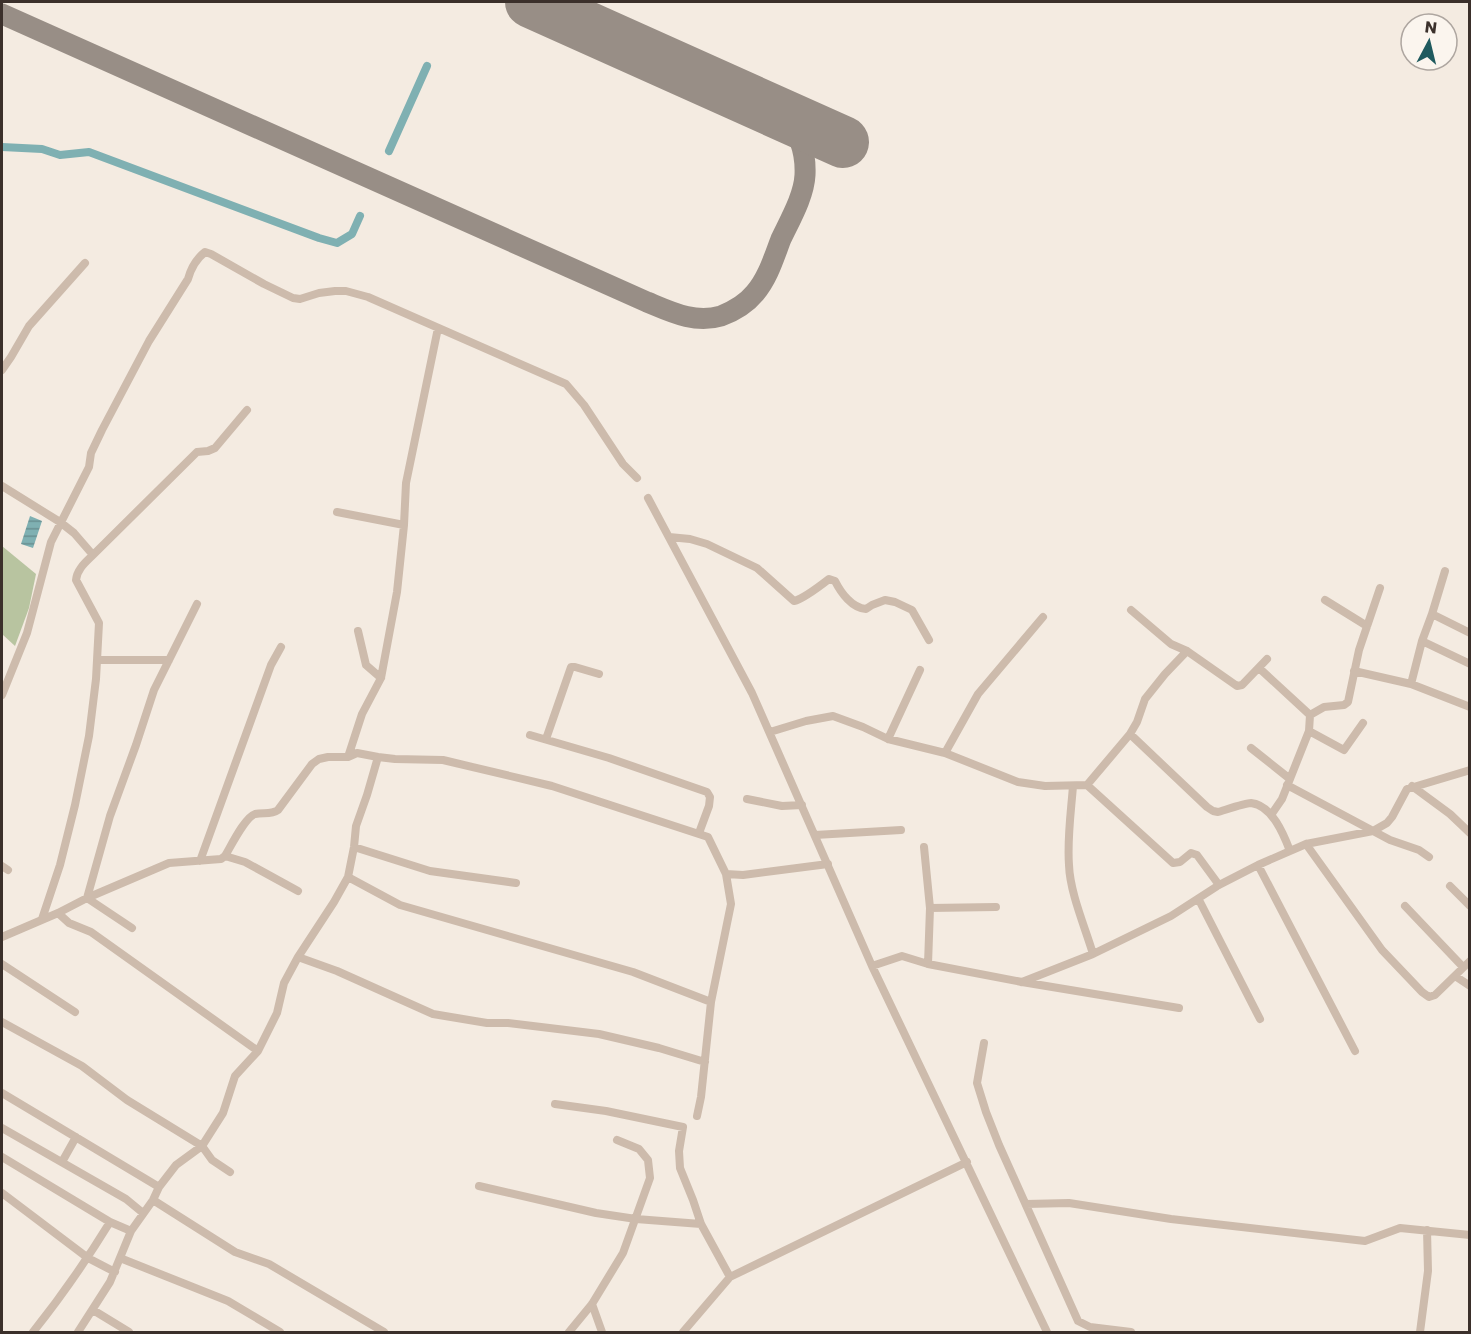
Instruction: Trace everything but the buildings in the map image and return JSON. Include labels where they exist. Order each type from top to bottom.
[{"type":"street","points":[[2,695],[27,633],[51,542],[89,467],[91,453],[149,341],[188,279],[190,271],[205,252],[293,298],[300,299],[334,291],[346,291],[368,297],[566,384],[584,405],[623,464],[637,478]]},
{"type":"street","points":[[2,370],[29,326],[85,263]]},
{"type":"street","points":[[348,757],[362,714],[381,678],[397,592],[406,483],[438,328]]},
{"type":"street","points":[[42,919],[60,865],[75,805],[88,736],[98,660],[99,623],[76,580],[77,574],[81,567],[197,452],[215,448],[247,410]]},
{"type":"street","points":[[2,486],[60,522],[93,555]]},
{"type":"street","points":[[648,498],[752,693],[873,966],[1047,1332]]},
{"type":"street","points":[[337,512],[404,525]]},
{"type":"street","points":[[669,537],[690,539],[707,544],[757,568],[794,601],[802,600],[829,579],[836,581],[840,591],[860,609],[866,609],[885,600],[895,602],[912,610],[928,640]]},
{"type":"street","points":[[1411,684],[1422,641],[1445,571]]},
{"type":"street","points":[[1310,715],[1324,707],[1344,705],[1348,702],[1359,650],[1380,588]]},
{"type":"street","points":[[1325,600],[1367,626]]},
{"type":"street","points":[[87,898],[110,816],[154,690],[197,604]]},
{"type":"street","points":[[1131,610],[1171,644],[1187,651],[1237,686],[1242,685],[1267,659]]},
{"type":"street","points":[[1432,614],[1470,633]]},
{"type":"street","points":[[945,753],[978,694],[1043,617]]},
{"type":"street","points":[[358,631],[366,664],[381,678]]},
{"type":"street","points":[[1422,641],[1470,664]]},
{"type":"street","points":[[200,861],[271,665],[281,647]]},
{"type":"street","points":[[770,732],[806,721],[833,716],[888,739],[945,753],[1018,782],[1046,786],[1087,785],[1130,734],[1145,699],[1187,651]]},
{"type":"street","points":[[98,660],[169,660]]},
{"type":"street","points":[[546,739],[571,667],[599,675]]},
{"type":"street","points":[[1259,668],[1310,715],[1310,731],[1282,799],[1271,815]]},
{"type":"street","points":[[888,739],[920,670]]},
{"type":"street","points":[[1354,671],[1411,684],[1470,707]]},
{"type":"street","points":[[1310,731],[1344,750],[1363,723]]},
{"type":"street","points":[[1130,734],[1213,811],[1218,812],[1251,803],[1261,807],[1271,815],[1290,851]]},
{"type":"street","points":[[530,735],[609,758],[707,792],[710,797],[709,806],[699,833]]},
{"type":"street","points":[[1251,748],[1289,782],[1373,831],[1390,840],[1419,850],[1429,858]]},
{"type":"street","points":[[2,937],[169,863],[221,860],[247,820],[256,814],[271,814],[278,810],[312,764],[320,759],[348,757],[357,753],[378,757],[443,760],[552,786],[708,837],[726,874],[730,904],[711,1002],[698,1116]]},
{"type":"street","points":[[78,1332],[115,1272],[131,1232],[159,1187],[176,1165],[202,1146],[223,1113],[236,1076],[258,1051],[277,1013],[284,983],[348,877],[356,826],[378,757]]},
{"type":"street","points":[[1022,982],[1093,954],[1171,916],[1219,885],[1306,844],[1373,831],[1387,823],[1392,817],[1407,789],[1468,772]]},
{"type":"street","points":[[1087,785],[1173,863],[1180,862],[1191,853],[1197,855],[1219,885]]},
{"type":"street","points":[[1073,786],[1068,867],[1093,954]]},
{"type":"street","points":[[1412,786],[1450,814],[1470,833]]},
{"type":"street","points":[[747,799],[782,806],[802,805]]},
{"type":"street","points":[[814,835],[901,830]]},
{"type":"street","points":[[1306,844],[1382,950],[1429,997],[1435,995],[1466,964],[1405,906]]},
{"type":"street","points":[[354,847],[430,871],[516,883]]},
{"type":"street","points":[[924,847],[930,908],[928,964]]},
{"type":"street","points":[[225,856],[245,862],[298,891]]},
{"type":"street","points":[[726,874],[743,875],[828,864]]},
{"type":"street","points":[[1258,865],[1355,1051]]},
{"type":"street","points":[[348,877],[400,905],[633,972],[711,1002]]},
{"type":"street","points":[[1450,886],[1470,906]]},
{"type":"street","points":[[87,898],[132,928]]},
{"type":"street","points":[[1199,900],[1260,1019]]},
{"type":"street","points":[[930,908],[996,907]]},
{"type":"street","points":[[58,913],[69,923],[91,932],[258,1051]]},
{"type":"street","points":[[873,966],[902,956],[928,964],[1022,982],[1179,1008]]},
{"type":"street","points":[[298,957],[337,971],[433,1014],[488,1023],[508,1023],[599,1034],[705,1062]]},
{"type":"street","points":[[2,964],[75,1012]]},
{"type":"street","points":[[1455,976],[1470,986]]},
{"type":"street","points":[[2,1022],[82,1066],[127,1100],[202,1146],[212,1160],[230,1172]]},
{"type":"street","points":[[984,1043],[977,1083],[986,1112],[1078,1321],[1090,1327],[1131,1332]]},
{"type":"street","points":[[2,1093],[159,1187]]},
{"type":"street","points":[[555,1104],[606,1111],[683,1127],[679,1151],[680,1168],[701,1224],[730,1276]]},
{"type":"street","points":[[2,1128],[126,1199],[143,1213]]},
{"type":"street","points":[[62,1162],[76,1137]]},
{"type":"street","points":[[570,1332],[592,1304],[623,1253],[650,1178],[648,1160],[639,1149],[617,1140]]},
{"type":"street","points":[[2,1157],[110,1222],[131,1232]]},
{"type":"street","points":[[683,1332],[730,1276],[967,1162]]},
{"type":"street","points":[[479,1186],[636,1220],[701,1224]]},
{"type":"street","points":[[2,1193],[88,1258],[115,1272]]},
{"type":"street","points":[[153,1200],[235,1252],[269,1264],[384,1332]]},
{"type":"street","points":[[1026,1203],[1069,1203],[1171,1219],[1365,1241],[1400,1228],[1470,1235]]},
{"type":"street","points":[[33,1332],[88,1258],[110,1222]]},
{"type":"street","points":[[1420,1332],[1428,1270],[1427,1230]]},
{"type":"street","points":[[120,1258],[228,1301],[280,1332]]},
{"type":"street","points":[[592,1304],[602,1332]]},
{"type":"street","points":[[93,1310],[129,1332]]},
{"type":"green space","points":[[2,546],[36,574],[29,608],[15,646],[2,634]]},
{"type":"water","points":[[30,516],[42,521],[33,548],[21,544]]},
{"type":"waterway","points":[[389,151],[427,66]]},
{"type":"waterway","points":[[2,147],[42,149],[60,155],[89,152],[337,243],[352,234],[360,216]]},
{"type":"taxiway","points":[[2,14],[647,302],[692,318],[721,316],[744,304],[760,287],[767,274],[799,199],[805,175],[801,143],[785,116]]},
{"type":"runway","points":[[531,2],[843,142]]}]
